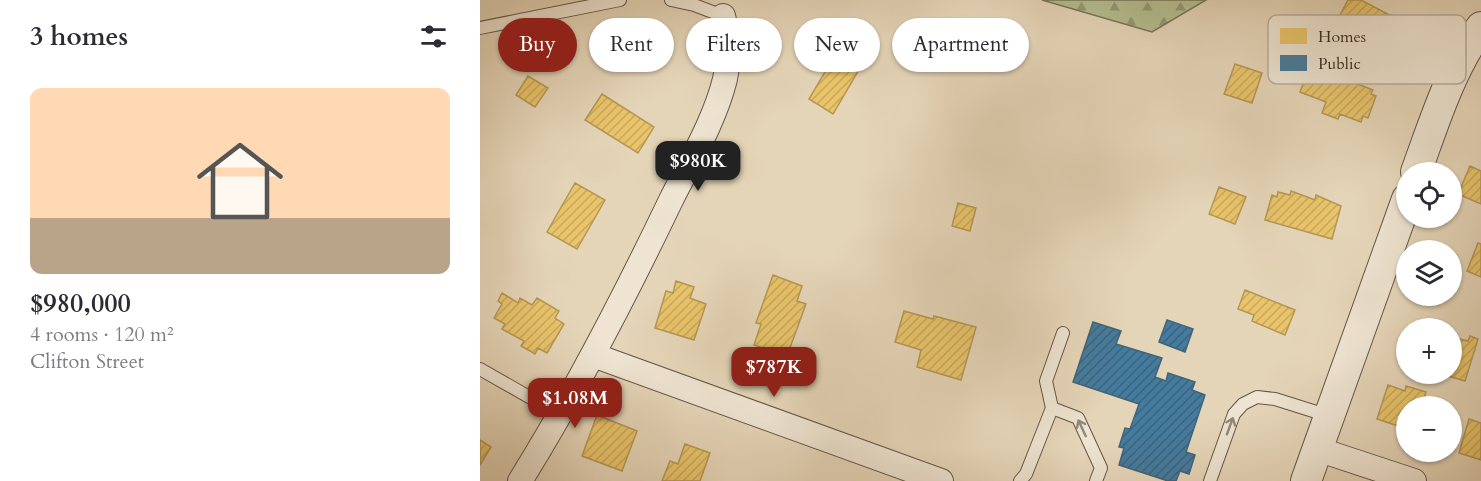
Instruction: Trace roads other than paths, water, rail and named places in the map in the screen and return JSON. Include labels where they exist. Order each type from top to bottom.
[{"type":"street","points":[[520,481],[593,355],[640,265],[713,113],[720,96],[728,62],[728,32],[723,16]]},
{"type":"street","points":[[1466,51],[1481,27]]},
{"type":"street","points":[[1420,162],[1450,84]]},
{"type":"street","points":[[1306,481],[1397,228]]},
{"type":"street","points":[[593,355],[941,481]]},
{"type":"street","points":[[1317,449],[1414,481]]},
{"type":"lane","points":[[480,28],[620,0]]},
{"type":"lane","points":[[671,0],[694,5],[723,16]]},
{"type":"lane","points":[[1020,481],[1026,474],[1052,408],[1046,381],[1063,333]]},
{"type":"lane","points":[[480,369],[560,414]]},
{"type":"lane","points":[[1210,481],[1234,414],[1244,404],[1257,397],[1275,399],[1329,416]]},
{"type":"lane","points":[[1052,408],[1078,418],[1101,468],[1096,481]]}]
